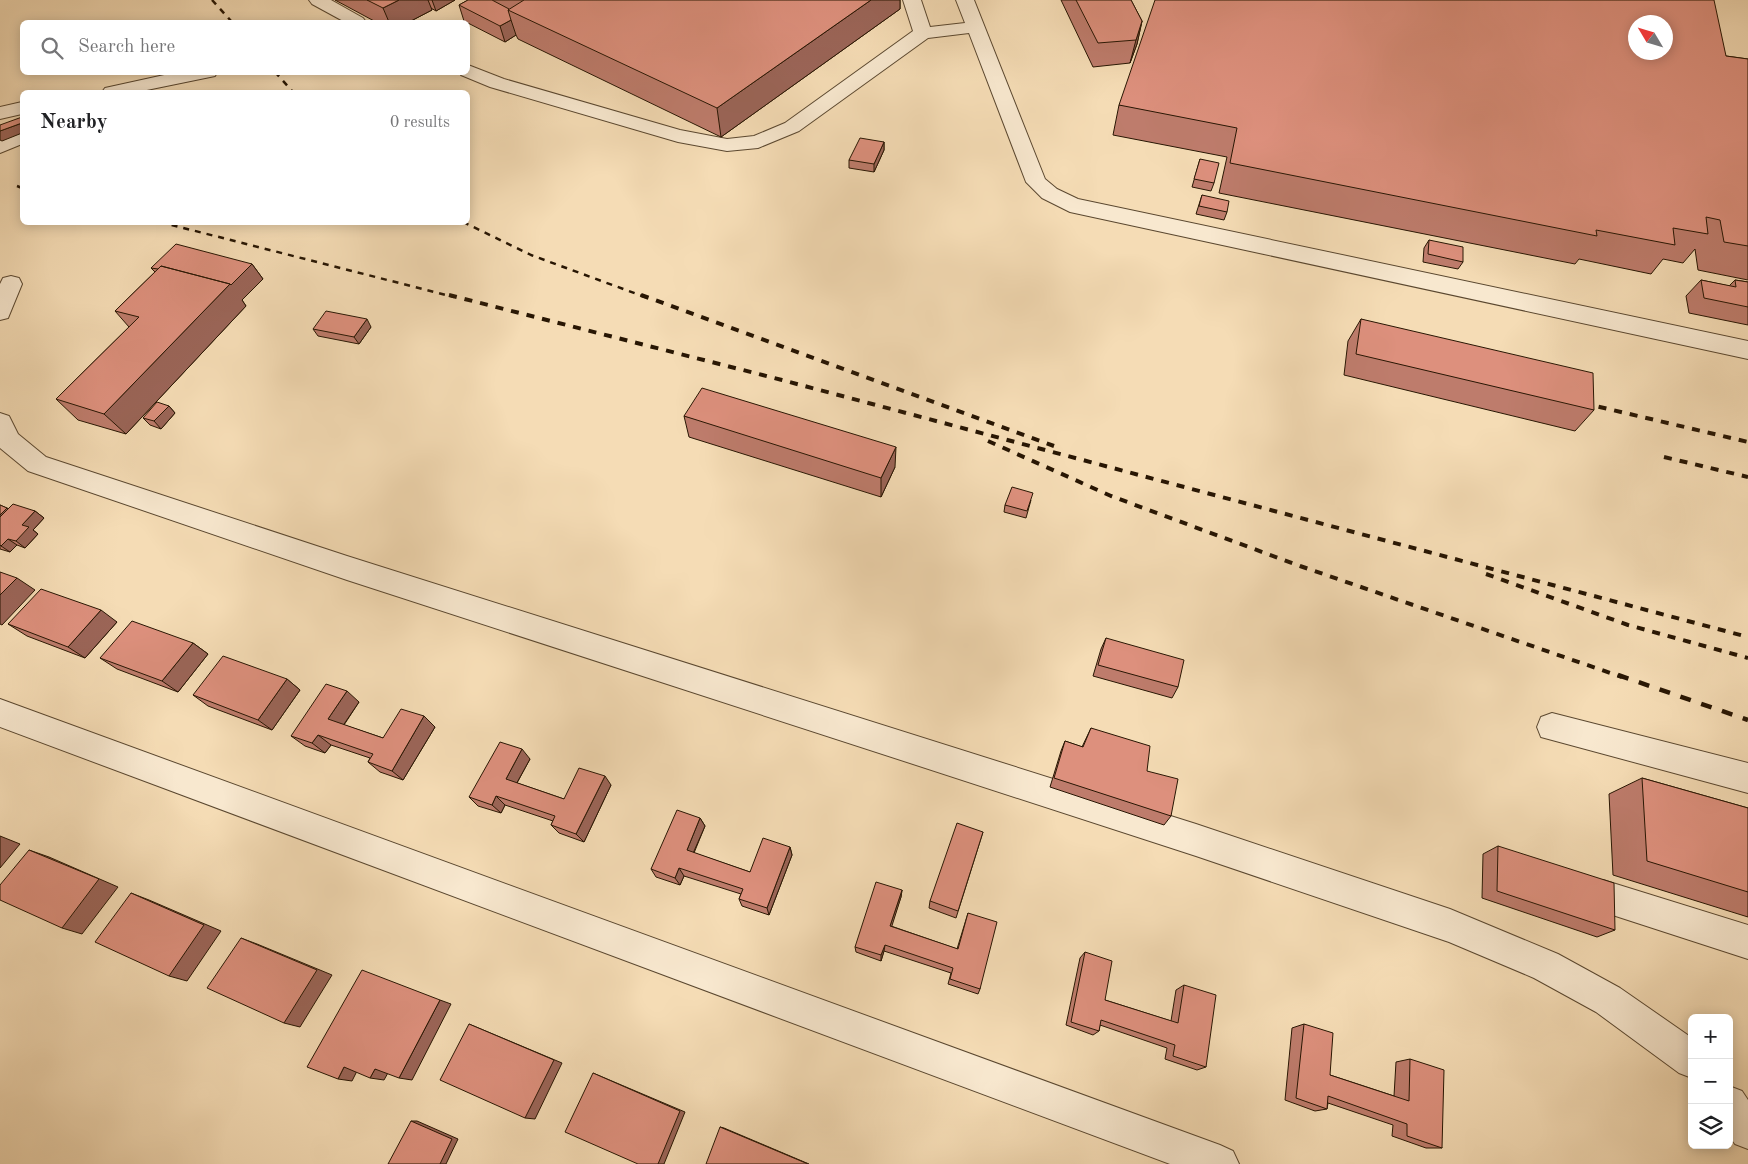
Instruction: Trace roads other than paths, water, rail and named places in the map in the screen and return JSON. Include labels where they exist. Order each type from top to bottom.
[{"type":"street","points":[[318,0],[353,20]]},
{"type":"street","points":[[912,0],[923,33]]},
{"type":"street","points":[[965,0],[1036,182],[1058,200],[1086,209],[1748,350]]},
{"type":"street","points":[[470,72],[497,83],[678,136],[727,145],[758,142],[792,127],[923,33],[976,27]]},
{"type":"street","points":[[122,90],[194,75]]},
{"type":"street","points":[[0,102],[20,107]]},
{"type":"street","points":[[0,113],[20,108]]},
{"type":"street","points":[[0,147],[20,138]]},
{"type":"street","points":[[0,312],[11,284]]},
{"type":"street","points":[[0,423],[9,440],[37,464],[347,568],[1196,840],[1450,926],[1546,966],[1608,1000],[1691,1059]]},
{"type":"street","points":[[0,713],[1220,1164]]},
{"type":"street","points":[[1552,727],[1748,778]]},
{"type":"street","points":[[1603,896],[1748,942]]},
{"type":"street","points":[[1733,1110],[1748,1131]]},
{"type":"railway","points":[[212,0],[230,20]]},
{"type":"railway","points":[[278,75],[291,90]]},
{"type":"railway","points":[[172,225],[454,297]]},
{"type":"railway","points":[[469,225],[531,255],[645,297]]},
{"type":"railway","points":[[449,295],[782,380],[1748,637]]},
{"type":"railway","points":[[641,295],[1054,446]]},
{"type":"railway","points":[[1583,403],[1748,442]]},
{"type":"railway","points":[[988,441],[1111,496],[1300,566],[1622,677]]},
{"type":"railway","points":[[1664,457],[1748,477]]},
{"type":"railway","points":[[1486,574],[1628,625],[1748,658]]},
{"type":"railway","points":[[1618,675],[1748,720]]}]
